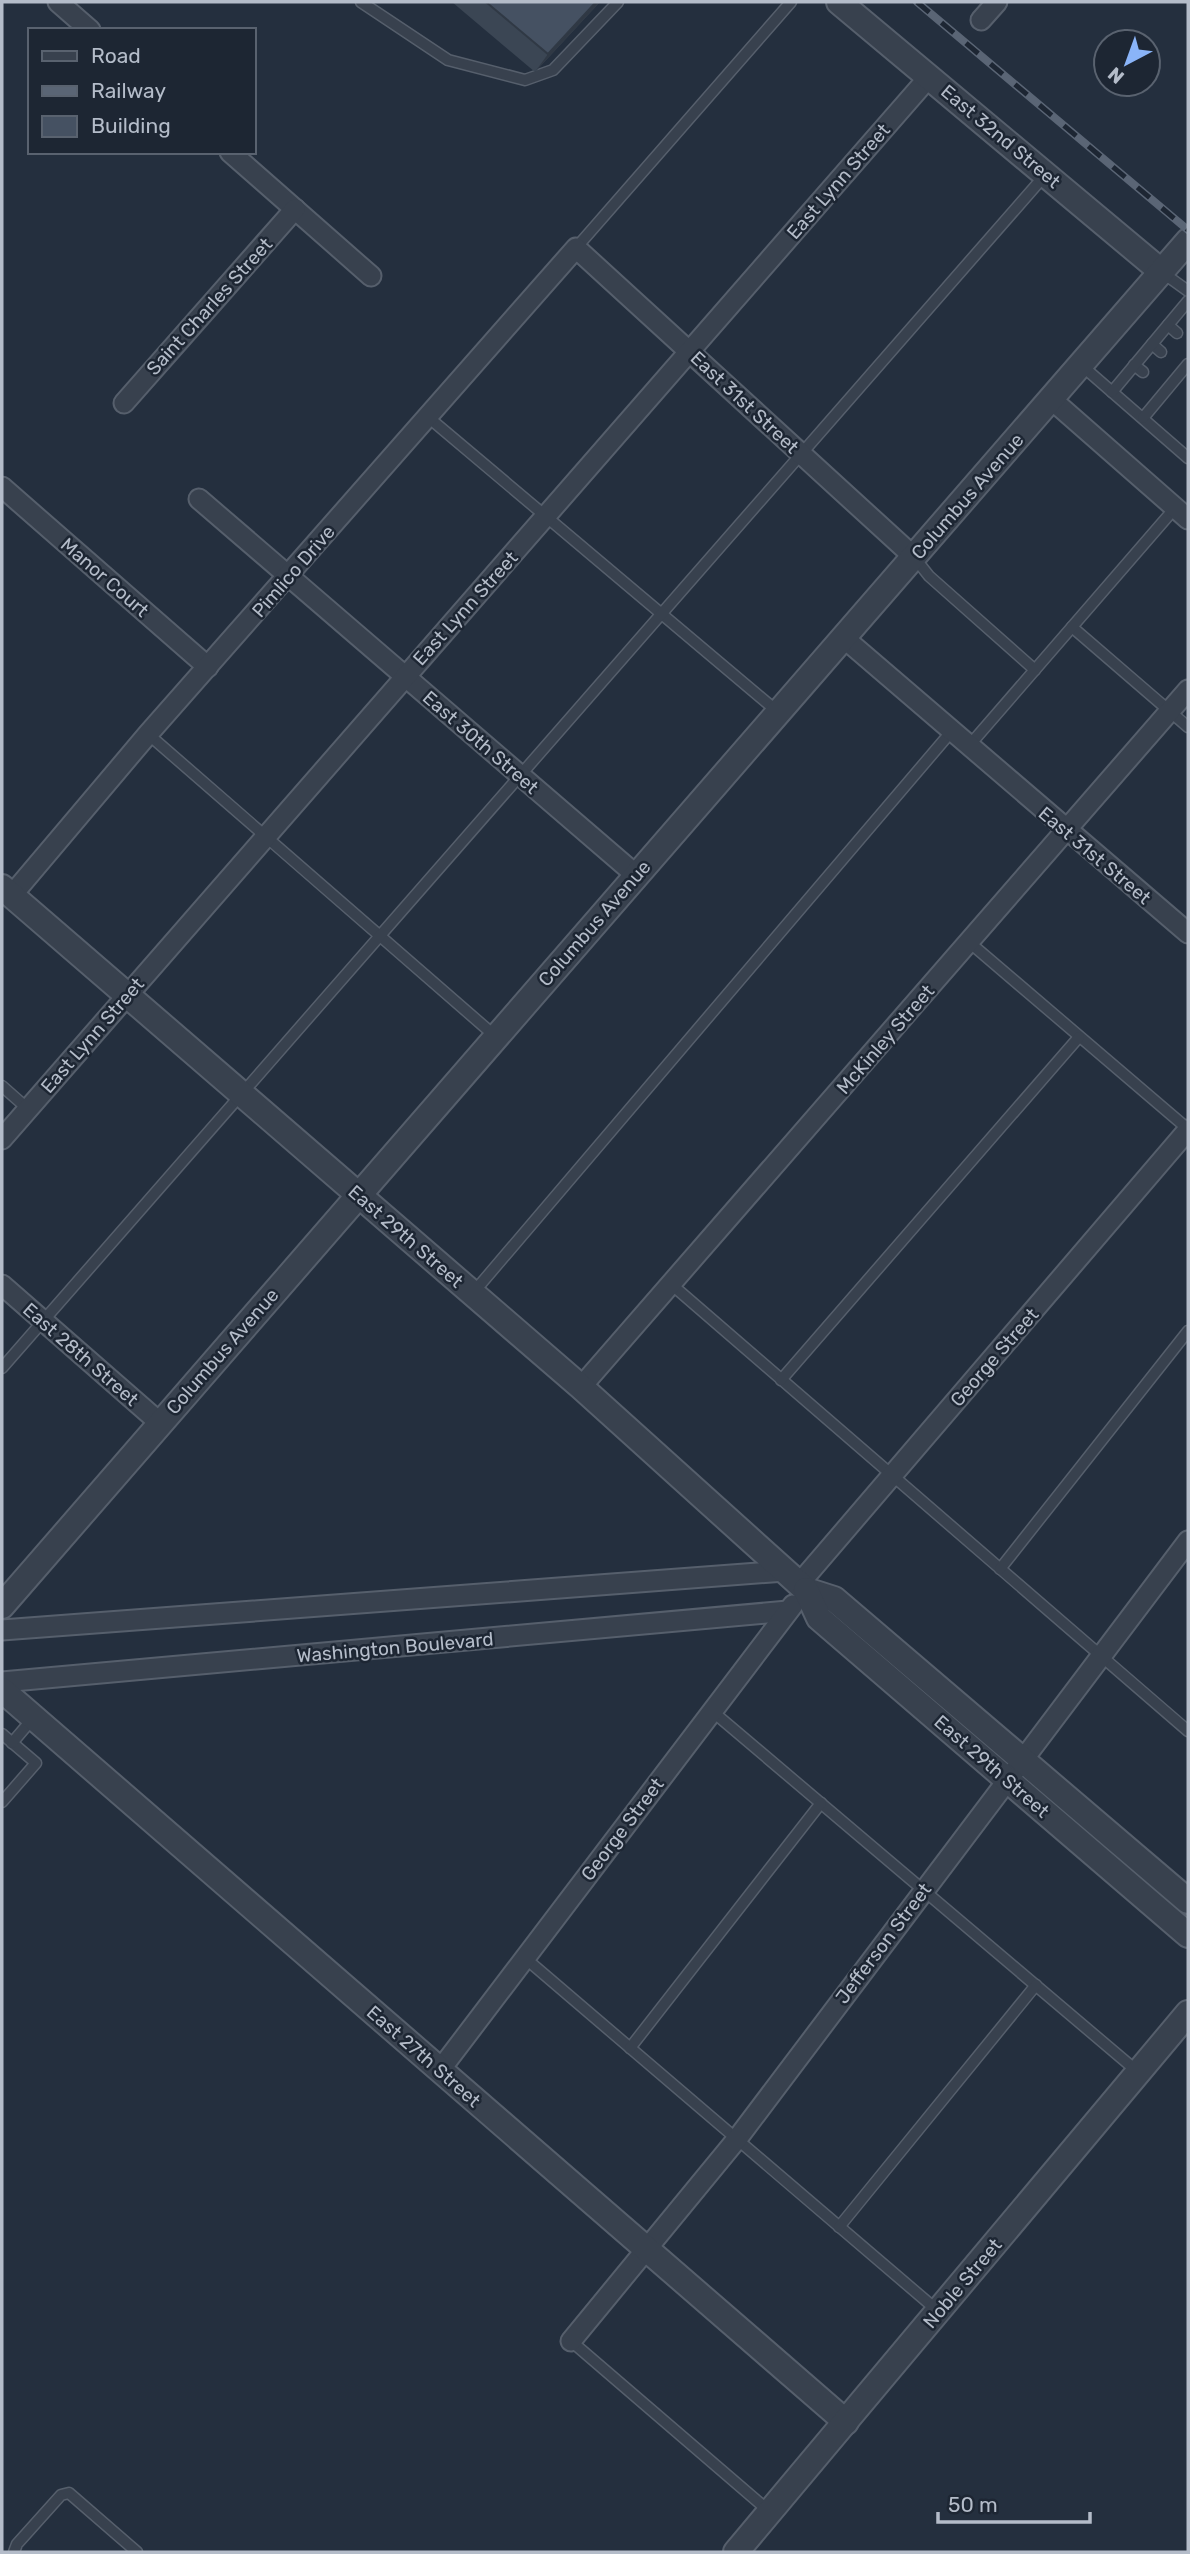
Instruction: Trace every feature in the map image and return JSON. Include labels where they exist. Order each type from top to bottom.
[{"type":"street","points":[[58,2],[88,28]]},
{"type":"street","name":"East 32nd Street","points":[[839,2],[1162,272]]},
{"type":"street","points":[[981,20],[998,2]]},
{"type":"street","name":"East Lynn Street","points":[[2,1139],[929,77]]},
{"type":"street","points":[[232,154],[371,276]]},
{"type":"street","name":"Saint Charles Street","points":[[124,403],[295,209]]},
{"type":"street","name":"Columbus Avenue","points":[[2,1606],[844,638],[1079,363],[1188,241]]},
{"type":"street","name":"East 31st Street","points":[[576,248],[914,557]]},
{"type":"street","name":"Pimlico Drive","points":[[7,891],[289,576],[576,248]]},
{"type":"street","points":[[1050,398],[1182,514]]},
{"type":"street","name":"Manor Court","points":[[2,487],[208,667]]},
{"type":"street","name":"East 30th Street","points":[[199,499],[636,875]]},
{"type":"street","name":"East 31st Street","points":[[844,638],[1188,933]]},
{"type":"street","name":"McKinley Street","points":[[581,1387],[1188,690]]},
{"type":"street","name":"East 29th Street","points":[[7,891],[581,1387],[797,1582],[834,1599],[1188,1935]]},
{"type":"street","name":"George Street","points":[[440,2070],[788,1611],[797,1582],[891,1477],[1188,1130]]},
{"type":"street","name":"East 28th Street","points":[[2,1285],[160,1423]]},
{"type":"street","name":"Jefferson Street","points":[[571,2341],[737,2139],[1188,1541]]},
{"type":"street","points":[[2,1630],[797,1582]]},
{"type":"street","name":"Washington Boulevard","points":[[2,1682],[788,1611]]},
{"type":"street","name":"East 27th Street","points":[[2,1690],[846,2422]]},
{"type":"street","name":"East 29th Street","points":[[1015,1770],[1188,1901]]},
{"type":"street","name":"Noble Street","points":[[736,2552],[1188,2013]]},
{"type":"lane","points":[[361,2],[448,60],[524,80],[553,70],[618,2]]},
{"type":"lane","points":[[576,248],[791,2]]},
{"type":"lane","points":[[2,1368],[1046,173]]},
{"type":"lane","points":[[1162,272],[1188,291]]},
{"type":"lane","points":[[1112,392],[1139,369],[1152,344],[1188,301]]},
{"type":"lane","points":[[1168,325],[1177,333]]},
{"type":"lane","points":[[1152,344],[1161,352]]},
{"type":"lane","points":[[1079,363],[1188,458]]},
{"type":"lane","points":[[1143,418],[1182,366]]},
{"type":"lane","points":[[1155,383],[1165,392]]},
{"type":"lane","points":[[428,417],[779,713]]},
{"type":"lane","points":[[968,747],[1072,627],[1182,514]]},
{"type":"lane","points":[[914,557],[929,576],[1035,670]]},
{"type":"lane","points":[[1072,627],[1188,727]]},
{"type":"lane","points":[[472,1293],[951,732]]},
{"type":"lane","points":[[148,734],[495,1037]]},
{"type":"lane","points":[[969,942],[1188,1130]]},
{"type":"lane","points":[[781,1380],[1079,1037]]},
{"type":"lane","points":[[2,1086],[28,1109]]},
{"type":"lane","points":[[671,1284],[891,1477],[1188,1731]]},
{"type":"lane","points":[[1000,1569],[1188,1331]]},
{"type":"lane","points":[[712,1711],[1138,2073]]},
{"type":"lane","points":[[12,1743],[34,1717]]},
{"type":"lane","points":[[2,1734],[36,1763],[2,1802]]},
{"type":"lane","points":[[630,2048],[821,1803]]},
{"type":"lane","points":[[525,1958],[938,2312]]},
{"type":"lane","points":[[839,2227],[1036,1985]]},
{"type":"lane","points":[[571,2341],[770,2512]]},
{"type":"lane","points":[[14,2552],[17,2544],[61,2495],[69,2493],[137,2552]]},
{"type":"building","points":[[486,2],[596,2],[548,54]]},
{"type":"railway","points":[[917,2],[1188,230]]}]
